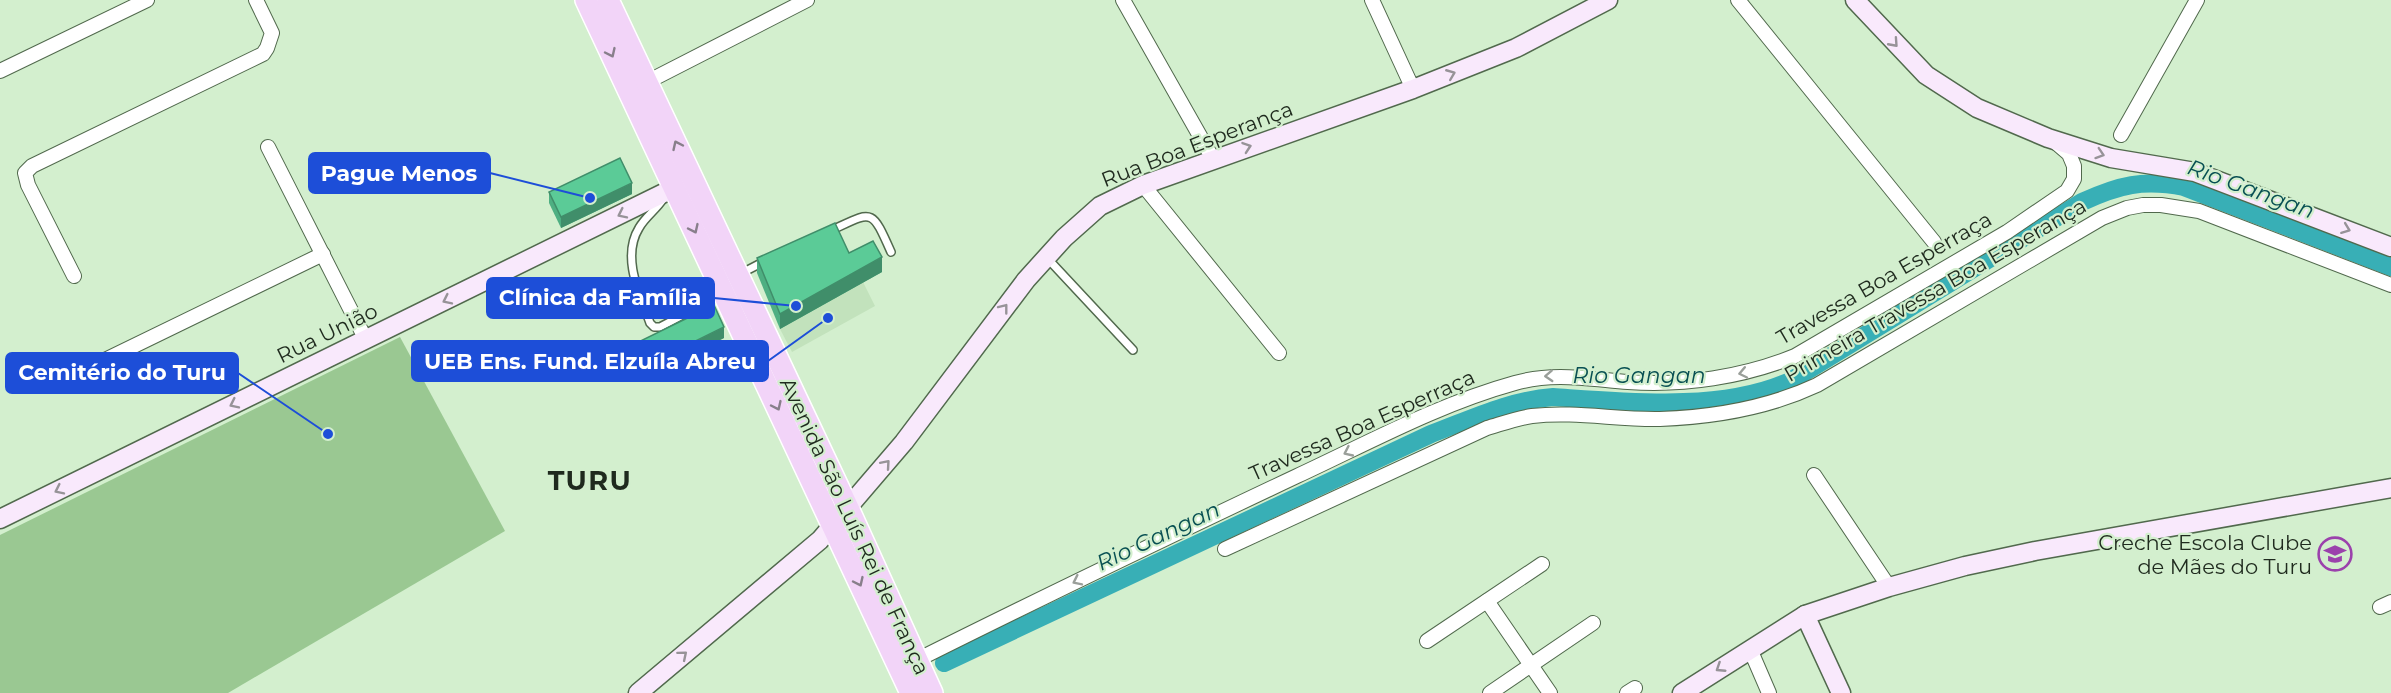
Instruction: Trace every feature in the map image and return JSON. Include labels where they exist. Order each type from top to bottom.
[{"type":"main road","name":"Avenida São Luís Rei de França","points":[[586,0],[671,189],[724,294],[911,693]]},
{"type":"main road","name":"Avenida São Luís Rei de França","points":[[608,0],[848,508],[932,693]]},
{"type":"main road","name":"Rua Boa Esperança","points":[[638,693],[820,540],[904,442],[993,321],[1046,257],[1083,219],[1100,206],[1143,185],[1413,89],[1516,48],[1608,0]]},
{"type":"main road","points":[[1855,0],[1926,75],[1977,108],[2048,138],[2111,158],[2195,172],[2391,247]]},
{"type":"main road","name":"Rua União","points":[[0,519],[671,189]]},
{"type":"main road","points":[[1682,693],[1805,615],[1889,586],[1965,566],[2046,549],[2391,488]]},
{"type":"main road","points":[[1805,615],[1841,693]]},
{"type":"street","points":[[0,71],[147,0]]},
{"type":"street","points":[[74,276],[28,185],[25,173],[32,166],[263,54],[272,33],[256,0]]},
{"type":"street","points":[[647,82],[807,0]]},
{"type":"street","points":[[1123,0],[1213,159]]},
{"type":"street","points":[[1372,0],[1413,89]]},
{"type":"street","points":[[1738,0],[1934,242]]},
{"type":"street","points":[[2121,135],[2197,0]]},
{"type":"street","name":"Travessa Boa Esperraça","points":[[917,660],[1272,488],[1445,407],[1485,392],[1539,377],[1566,376],[1629,382],[1725,377],[1765,368],[1795,356],[2007,232],[2067,191],[2074,179],[2074,166],[2069,154],[2048,138]]},
{"type":"street","points":[[268,147],[366,340]]},
{"type":"street","points":[[1143,185],[1279,353]]},
{"type":"street","name":"Primeira Travessa Boa Esperança","points":[[1225,549],[1487,428],[1530,416],[1582,415],[1659,419],[1718,414],[1789,398],[1837,374],[2102,218],[2127,208],[2161,205],[2199,212],[2391,285]]},
{"type":"street","points":[[70,377],[323,254]]},
{"type":"street","points":[[1814,475],[1889,586]]},
{"type":"street","points":[[1427,641],[1542,564]]},
{"type":"street","points":[[1488,601],[1550,693]]},
{"type":"street","points":[[1490,693],[1593,623]]},
{"type":"street","points":[[1750,649],[1769,693]]},
{"type":"lane","points":[[671,189],[639,228],[633,246],[633,272],[650,324],[660,327],[724,294]]},
{"type":"lane","points":[[819,236],[861,217],[869,217],[878,222],[891,252]]},
{"type":"lane","points":[[738,275],[777,256]]},
{"type":"lane","points":[[1046,257],[1061,270],[1133,350]]},
{"type":"shaded area","points":[[863,282],[875,306],[792,352],[780,329]]},
{"type":"shaded area","points":[[400,337],[505,531],[228,693],[0,693],[0,535]]},
{"type":"building","points":[[620,158],[632,183],[561,217],[549,192]]},
{"type":"building","points":[[835,223],[849,253],[873,241],[882,257],[780,314],[757,258]]},
{"type":"building","points":[[714,305],[724,327],[635,371],[624,349]]},
{"type":"waterway","name":"Rio Gangan","points":[[944,663],[1431,434],[1491,411],[1521,402],[1553,397],[1643,402],[1706,401],[1737,397],[1792,380],[2082,202],[2108,191],[2143,184],[2184,187],[2391,267]]},
{"type":"place","name":"Pague Menos","points":[[590,198]]},
{"type":"place","name":"Clínica da Família","points":[[796,306]]},
{"type":"place","name":"UEB Ens. Fund. Elzuíla Abreu","points":[[828,318]]},
{"type":"place","name":"Cemitério do Turu","points":[[328,434]]},
{"type":"place","name":"Creche Escola Clube de Mães do Turu","points":[[2335,554]]},
{"type":"district","name":"TURU","points":[[590,480]]}]
